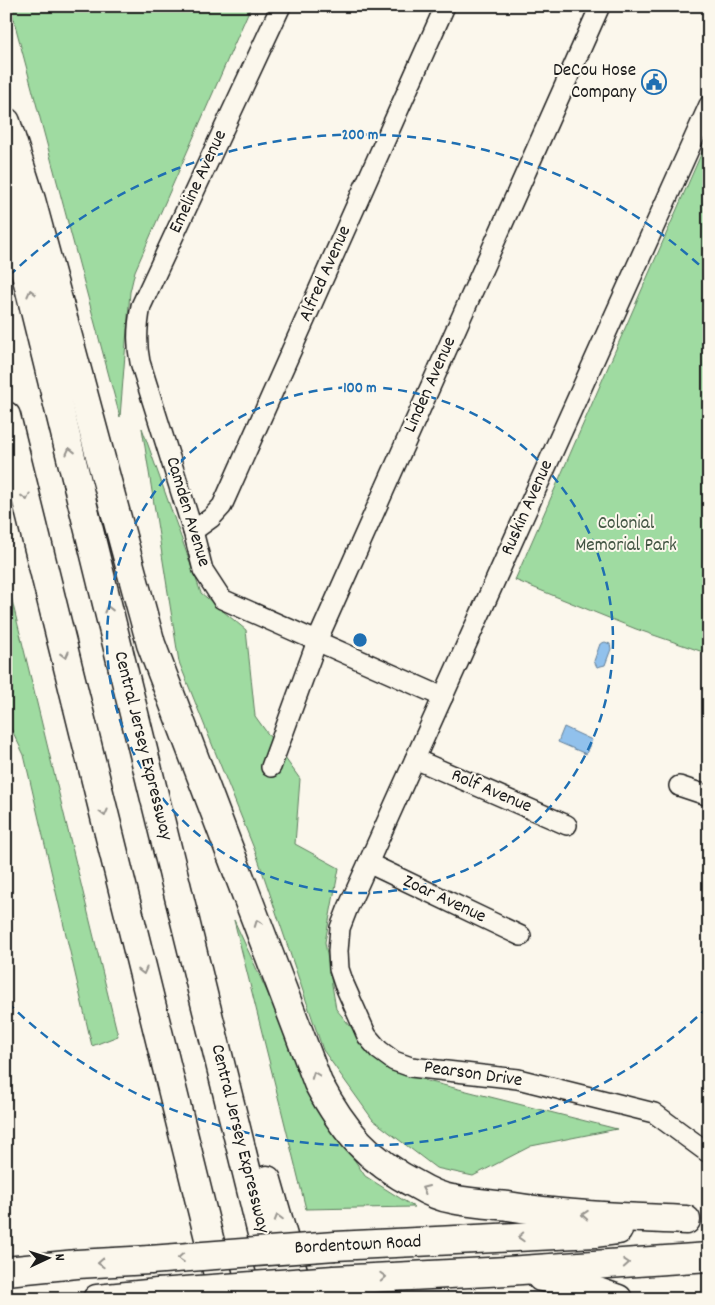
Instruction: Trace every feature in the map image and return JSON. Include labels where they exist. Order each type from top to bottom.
[{"type":"highway","points":[[6,122],[32,200],[152,644],[318,1083],[334,1112],[354,1138],[374,1158],[401,1177],[450,1199],[580,1215],[697,1220]]},
{"type":"highway","name":"Central Jersey Expressway","points":[[6,192],[278,1299]]},
{"type":"highway","points":[[6,416],[224,1299]]},
{"type":"highway","points":[[158,809],[222,1021],[301,1299]]},
{"type":"highway","name":"Bordentown Road","points":[[6,1271],[78,1264],[335,1246],[596,1233],[697,1220]]},
{"type":"highway","name":"Bordentown Road","points":[[97,1299],[334,1280],[507,1271],[709,1256]]},
{"type":"highway","points":[[507,1271],[566,1281],[618,1299]]},
{"type":"street","name":"Emeline Avenue","points":[[140,362],[137,325],[141,306],[280,6]]},
{"type":"street","name":"Alfred Avenue","points":[[193,531],[211,518],[222,506],[445,6]]},
{"type":"street","name":"Linden Avenue","points":[[271,766],[316,641],[600,6]]},
{"type":"street","name":"Ruskin Avenue","points":[[347,910],[709,105]]},
{"type":"street","name":"Camden Avenue","points":[[140,362],[193,531],[203,570],[222,599],[443,697]]},
{"type":"street","name":"Rolf Avenue","points":[[415,759],[567,825]]},
{"type":"street","points":[[678,786],[709,796]]},
{"type":"street","name":"Zoar Avenue","points":[[368,863],[521,936]]},
{"type":"street","name":"Pearson Drive","points":[[347,910],[340,928],[339,969],[367,1036],[379,1050],[394,1061],[411,1067],[518,1079],[654,1113],[707,1152]]},
{"type":"green space","points":[[10,6],[251,6],[135,271],[130,292],[120,417]]},
{"type":"green space","name":"Colonial Memorial Park","points":[[709,136],[709,654],[636,629],[515,580]]},
{"type":"green space","points":[[142,428],[201,593],[246,630],[255,716],[300,779],[295,844],[339,868],[325,942],[336,1009],[376,1057],[427,1081],[617,1129],[531,1146],[473,1176],[436,1168],[373,1120],[323,1050],[257,856],[179,662]]},
{"type":"green space","points":[[6,576],[118,1036],[92,1046],[24,755],[6,718]]},
{"type":"green space","points":[[234,920],[320,1107],[365,1176],[414,1207],[306,1209]]},
{"type":"water","points":[[605,642],[610,644],[611,649],[605,665],[597,667],[594,661],[600,644]]},
{"type":"water","points":[[564,727],[592,740],[586,754],[558,742]]},
{"type":"place","name":"DeCou Hose Company","points":[[654,82]]}]
